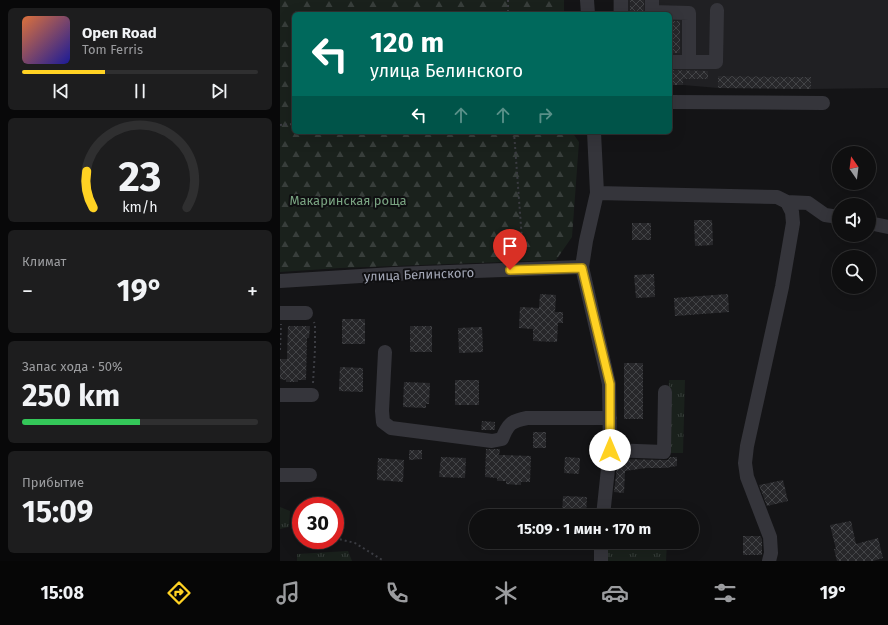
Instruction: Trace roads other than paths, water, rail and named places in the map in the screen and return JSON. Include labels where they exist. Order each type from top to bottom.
[{"type":"street","points":[[587,0],[588,12]]},
{"type":"street","points":[[621,0],[621,12]]},
{"type":"street","points":[[652,0],[652,12]]},
{"type":"street","points":[[672,62],[716,62],[716,10]]},
{"type":"street","points":[[672,13],[689,13],[689,62]]},
{"type":"street","points":[[672,102],[823,103]]},
{"type":"street","points":[[594,134],[597,193],[582,268],[610,384],[610,450],[604,509]]},
{"type":"street","points":[[597,193],[778,197],[787,202],[808,203],[825,215],[832,216]]},
{"type":"street","points":[[769,561],[771,552],[770,537],[747,477],[745,463],[747,446],[782,287],[793,223],[792,212],[787,202]]},
{"type":"street","points":[[876,224],[888,227]]},
{"type":"street","name":"улица Белинского","points":[[280,281],[393,274],[582,268]]},
{"type":"street","points":[[281,313],[306,313]]},
{"type":"street","points":[[385,352],[382,411],[383,422],[391,428],[492,441],[502,439],[506,427],[516,420],[527,418],[610,418]]},
{"type":"street","points":[[610,450],[664,452],[665,392]]},
{"type":"street","points":[[280,395],[312,395]]},
{"type":"street","points":[[280,475],[310,476]]},
{"type":"street","points":[[601,549],[602,561]]},
{"type":"park label","name":"Макаринская роща","points":[[348,200]]}]
